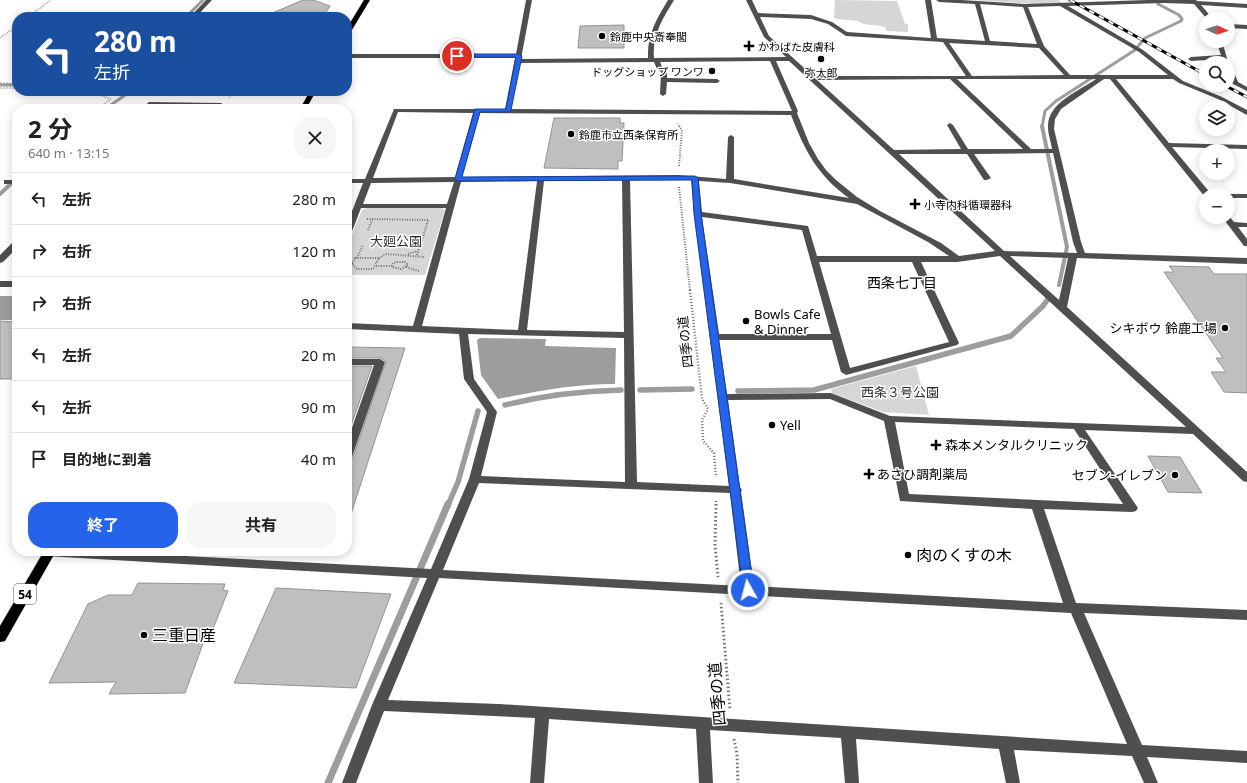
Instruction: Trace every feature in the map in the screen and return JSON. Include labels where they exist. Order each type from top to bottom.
[{"type":"main road","points":[[352,26],[367,0]]},
{"type":"main road","name":"54","points":[[0,636],[47,556]]},
{"type":"street","points":[[197,12],[208,0]]},
{"type":"street","points":[[508,110],[529,0]]},
{"type":"street","points":[[663,94],[664,71],[658,68],[654,60],[650,44],[658,20],[671,0]]},
{"type":"street","points":[[749,0],[768,37],[891,152],[1247,478]]},
{"type":"street","points":[[928,0],[934,40]]},
{"type":"street","points":[[939,0],[1025,6],[1162,0],[1195,1],[1247,6]]},
{"type":"street","points":[[1079,0],[1085,3]]},
{"type":"street","points":[[1195,1],[1204,12]]},
{"type":"street","points":[[977,3],[988,43]]},
{"type":"street","points":[[1062,4],[1141,50],[1181,82],[1220,98],[1247,114]]},
{"type":"street","points":[[1025,6],[1041,46],[1069,78]]},
{"type":"street","points":[[756,15],[811,17],[830,23],[846,34],[1041,46]]},
{"type":"street","points":[[1235,26],[1247,27]]},
{"type":"street","points":[[944,40],[971,78]]},
{"type":"street","points":[[352,56],[654,60],[792,59]]},
{"type":"street","points":[[1191,59],[1199,59]]},
{"type":"street","points":[[773,60],[795,111],[794,113],[815,159],[832,181],[857,202],[930,240],[957,259]]},
{"type":"street","points":[[813,78],[1174,77]]},
{"type":"street","points":[[952,78],[1028,150]]},
{"type":"street","points":[[1062,308],[1078,256],[1077,242],[1051,129],[1051,121],[1056,110],[1061,105],[1100,78]]},
{"type":"street","points":[[1112,78],[1202,188]]},
{"type":"street","points":[[664,80],[717,81]]},
{"type":"street","points":[[1235,83],[1247,89]]},
{"type":"street","points":[[352,221],[396,110],[794,113]]},
{"type":"street","points":[[417,329],[477,110]]},
{"type":"street","points":[[950,125],[987,178]]},
{"type":"street","points":[[730,181],[731,137]]},
{"type":"street","points":[[1167,145],[1247,147]]},
{"type":"street","points":[[891,152],[1056,151]]},
{"type":"street","points":[[352,181],[678,177],[730,181],[857,202]]},
{"type":"street","points":[[626,178],[631,485]]},
{"type":"street","points":[[695,178],[698,214],[736,490],[748,590]]},
{"type":"street","points":[[522,333],[541,179]]},
{"type":"street","points":[[7,182],[12,182]]},
{"type":"street","points":[[1235,196],[1247,196]]},
{"type":"street","points":[[358,206],[451,206]]},
{"type":"street","points":[[698,214],[805,228],[846,372],[954,343],[916,260]]},
{"type":"street","points":[[1232,224],[1247,225]]},
{"type":"street","points":[[1232,224],[1247,244]]},
{"type":"street","points":[[0,260],[12,248]]},
{"type":"street","points":[[814,259],[957,259],[1002,254],[1247,261]]},
{"type":"street","points":[[0,284],[12,284]]},
{"type":"street","points":[[352,326],[522,333],[629,335]]},
{"type":"street","points":[[349,783],[379,705],[475,479],[492,412],[469,380],[463,331]]},
{"type":"street","points":[[714,337],[836,337]]},
{"type":"street","points":[[352,362],[380,362],[352,437]]},
{"type":"street","points":[[722,397],[831,396],[889,419],[1196,431]]},
{"type":"street","points":[[889,419],[904,498],[1132,508],[1077,426]]},
{"type":"street","points":[[475,479],[736,490]]},
{"type":"street","points":[[1037,505],[1073,608],[1151,783]]},
{"type":"street","points":[[173,556],[435,574],[1073,608],[1247,614]]},
{"type":"street","points":[[379,705],[1247,757]]},
{"type":"street","points":[[537,783],[542,714]]},
{"type":"street","points":[[703,724],[706,783]]},
{"type":"street","points":[[848,733],[852,783]]},
{"type":"street","points":[[1005,743],[1013,783]]},
{"type":"path","points":[[35,12],[51,0]]},
{"type":"path","points":[[0,38],[12,30]]},
{"type":"path","points":[[0,83],[12,84]]},
{"type":"path","points":[[0,88],[12,88]]},
{"type":"path","points":[[102,96],[111,99],[104,104]]},
{"type":"path","points":[[224,104],[231,96]]},
{"type":"path","name":"四季の道","points":[[666,112],[682,130],[678,177],[702,399],[708,409],[702,420],[703,441],[714,453],[717,489],[715,545],[719,589]]},
{"type":"path","points":[[368,215],[366,218],[372,220],[428,220]]},
{"type":"path","points":[[368,230],[373,216]]},
{"type":"path","points":[[417,255],[430,217]]},
{"type":"path","points":[[424,234],[429,234]]},
{"type":"path","points":[[363,245],[357,258],[355,258],[352,264],[357,268],[373,269],[376,266],[392,266],[396,269],[401,269],[408,265],[405,262],[397,262],[392,266]]},
{"type":"path","points":[[421,245],[426,245]]},
{"type":"path","points":[[406,255],[419,251]]},
{"type":"path","points":[[357,258],[378,258],[386,254],[417,255],[427,259]]},
{"type":"path","points":[[376,266],[378,258]]},
{"type":"path","name":"四季の道","points":[[721,603],[732,725],[737,754],[738,783]]},
{"type":"green space","points":[[835,0],[897,1],[905,24],[908,24],[908,32],[886,31],[886,28],[879,26],[864,24],[858,21],[836,19],[834,17]]},
{"type":"green space","points":[[973,0],[1058,0],[1063,3],[1033,4]]},
{"type":"green space","name":"大廻公園","points":[[440,207],[445,210],[425,275],[352,275],[352,235],[362,210],[367,208]]},
{"type":"green space","name":"西条３号公園","points":[[916,366],[929,415],[883,412],[832,393],[831,389]]},
{"type":"shaded area","points":[[0,296],[12,296],[12,320],[0,320]]},
{"type":"shaded area","points":[[480,338],[546,339],[545,346],[616,348],[615,384],[571,387],[498,399],[481,375],[477,340]]},
{"type":"building","points":[[303,0],[313,0],[330,6],[326,12],[275,12]]},
{"type":"building","points":[[624,25],[624,48],[578,48],[580,26]]},
{"type":"building","points":[[554,118],[620,118],[620,123],[624,123],[622,161],[618,161],[618,169],[544,168]]},
{"type":"building","name":"シキボウ 鈴鹿工場","points":[[1169,266],[1209,267],[1214,274],[1247,274],[1247,393],[1224,392],[1211,372],[1226,372],[1216,358],[1223,358],[1164,272],[1174,272]]},
{"type":"building","points":[[0,321],[12,322],[12,379],[0,379]]},
{"type":"building","points":[[352,347],[405,348],[352,511],[352,458],[386,361],[380,358],[352,358]]},
{"type":"building","points":[[352,366],[372,366],[352,423]]},
{"type":"building","name":"セブン-イレブン","points":[[1148,456],[1180,457],[1202,493],[1168,492]]},
{"type":"building","points":[[138,583],[225,584],[223,590],[228,591],[213,629],[208,630],[185,693],[109,694],[116,682],[49,683],[88,604],[108,595],[132,595]]},
{"type":"building","points":[[276,588],[391,594],[356,688],[234,683]]},
{"type":"waterway","points":[[191,12],[203,0]]},
{"type":"waterway","points":[[1042,126],[1045,111],[1056,101],[1135,50],[1145,38],[1181,21],[1182,19],[1179,15],[1158,4]]},
{"type":"waterway","points":[[0,85],[12,85]]},
{"type":"waterway","points":[[112,104],[124,96]]},
{"type":"waterway","points":[[1042,126],[1067,247],[1059,285]]},
{"type":"waterway","points":[[0,194],[12,183]]},
{"type":"waterway","points":[[738,391],[814,390],[1011,336],[1043,306],[1048,299]]},
{"type":"waterway","points":[[640,390],[692,389]]},
{"type":"waterway","points":[[505,405],[562,394],[621,390]]},
{"type":"waterway","points":[[448,505],[458,482],[478,411]]},
{"type":"waterway","points":[[328,783],[448,504]]},
{"type":"railway","points":[[1070,0],[1199,71]]},
{"type":"railway","points":[[1235,91],[1247,97]]},
{"type":"place","name":"鈴鹿中央斎奉閣","points":[[602,36]]},
{"type":"place","name":"かわばた皮膚科","points":[[749,46]]},
{"type":"place","name":"弥太郎","points":[[821,59]]},
{"type":"place","name":"ドッグショップ ワンワ","points":[[712,71]]},
{"type":"place","name":"鈴鹿市立西条保育所","points":[[571,134]]},
{"type":"place","name":"小寺内科循環器科","points":[[915,204]]},
{"type":"place","name":"Bowls Cafe & Dinner","points":[[746,321]]},
{"type":"place","name":"シキボウ 鈴鹿工場","points":[[1225,328]]},
{"type":"place","name":"Yell","points":[[772,425]]},
{"type":"place","name":"森本メンタルクリニック","points":[[936,445]]},
{"type":"place","name":"あさひ調剤薬局","points":[[869,474]]},
{"type":"place","name":"セブン-イレブン","points":[[1175,475]]},
{"type":"place","name":"肉のくすの木","points":[[908,555]]},
{"type":"place","name":"三重日産","points":[[144,635]]},
{"type":"district","name":"西条七丁目","points":[[902,282]]},
{"type":"route","points":[[457,56],[519,56],[508,110],[477,110],[458,179],[695,178],[698,214],[736,490],[748,590]]}]
